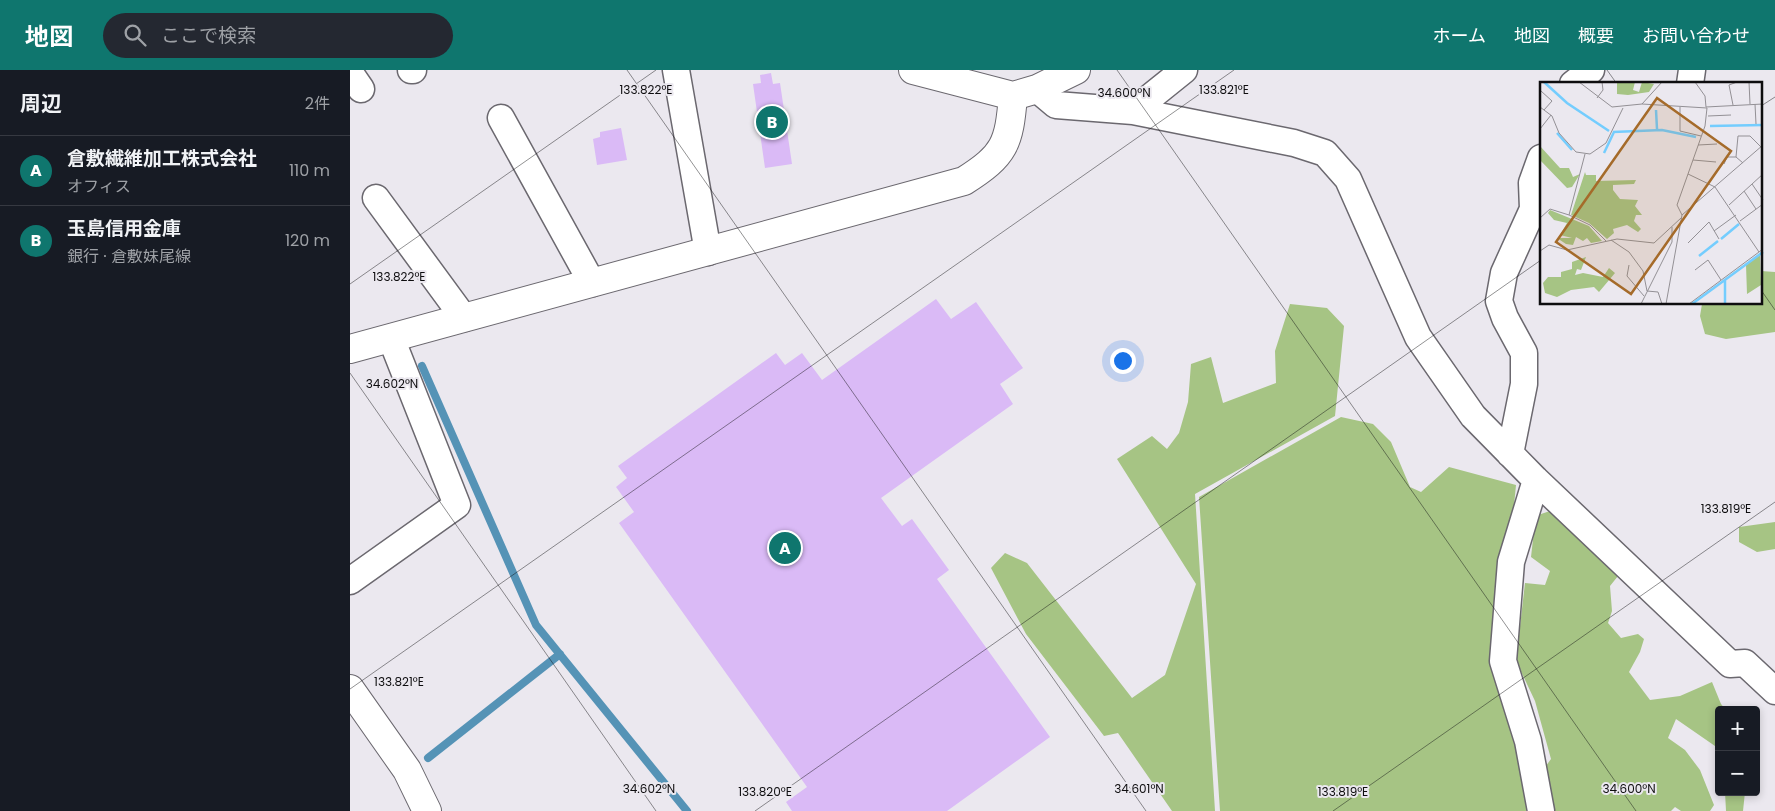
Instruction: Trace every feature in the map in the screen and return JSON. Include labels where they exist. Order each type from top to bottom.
[{"type":"street","points":[[676,70],[708,252]]},
{"type":"street","points":[[914,70],[1025,93],[1056,105],[1133,111],[1294,143],[1325,153],[1348,179],[1418,337],[1473,416],[1536,480],[1730,664],[1745,663],[1775,691]]},
{"type":"street","points":[[350,349],[964,182],[985,168],[1003,148],[1025,93],[1076,70]]},
{"type":"street","points":[[1133,111],[1184,70]]},
{"type":"street","points":[[1576,82],[1591,70]]},
{"type":"street","points":[[501,118],[592,283]]},
{"type":"street","points":[[1510,454],[1524,384],[1524,353],[1505,318],[1499,301],[1504,273],[1533,210],[1532,183],[1540,161]]},
{"type":"street","points":[[376,198],[464,318]]},
{"type":"street","points":[[350,581],[458,505],[390,338]]},
{"type":"street","points":[[1536,480],[1511,562],[1503,661],[1528,741],[1540,811]]},
{"type":"street","points":[[350,690],[408,770],[427,811]]},
{"type":"green space","points":[[1762,271],[1775,272],[1775,332],[1726,339],[1705,334],[1700,316],[1702,305],[1762,305]]},
{"type":"green space","points":[[1290,304],[1327,308],[1344,326],[1335,416],[1195,494],[1215,811],[1172,811],[1118,733],[1104,736],[1026,634],[991,568],[1005,553],[1027,563],[1132,698],[1165,675],[1196,584],[1117,459],[1152,436],[1167,449],[1179,433],[1188,402],[1191,364],[1211,357],[1223,403],[1276,383],[1275,351]]},
{"type":"green space","points":[[1341,417],[1373,424],[1391,442],[1410,487],[1421,492],[1449,467],[1516,485],[1497,680],[1526,781],[1526,811],[1220,811],[1199,497]]},
{"type":"green space","points":[[1556,509],[1622,571],[1610,586],[1612,611],[1608,623],[1621,638],[1638,634],[1644,639],[1640,652],[1629,672],[1650,700],[1680,696],[1712,682],[1723,706],[1715,706],[1715,746],[1676,719],[1668,738],[1685,750],[1700,770],[1714,805],[1710,811],[1681,811],[1675,807],[1671,811],[1547,811],[1540,774],[1551,759],[1535,701],[1516,661],[1525,583],[1545,585],[1550,571],[1531,557],[1535,522],[1538,515]]},
{"type":"green space","points":[[1775,522],[1775,549],[1757,552],[1739,542],[1739,527]]},
{"type":"green space","points":[[1725,796],[1745,796],[1743,811],[1726,811]]},
{"type":"building","points":[[771,73],[773,84],[780,83],[792,164],[765,168],[753,84],[761,83],[760,75]]},
{"type":"building","points":[[621,128],[627,160],[597,165],[593,139],[600,137],[600,132]]},
{"type":"building","points":[[936,299],[951,319],[976,302],[1023,368],[1000,384],[1013,404],[881,498],[902,526],[912,519],[949,570],[937,579],[1050,737],[947,811],[792,811],[786,802],[807,787],[619,523],[634,512],[616,487],[627,478],[618,466],[776,353],[785,365],[802,353],[822,380]]},
{"type":"waterway","points":[[422,366],[536,625],[687,811]]},
{"type":"waterway","points":[[428,758],[560,654]]},
{"type":"place","name":"玉島信用金庫","points":[[772,122]]},
{"type":"place","name":"倉敷繊維加工株式会社","points":[[785,548]]}]
